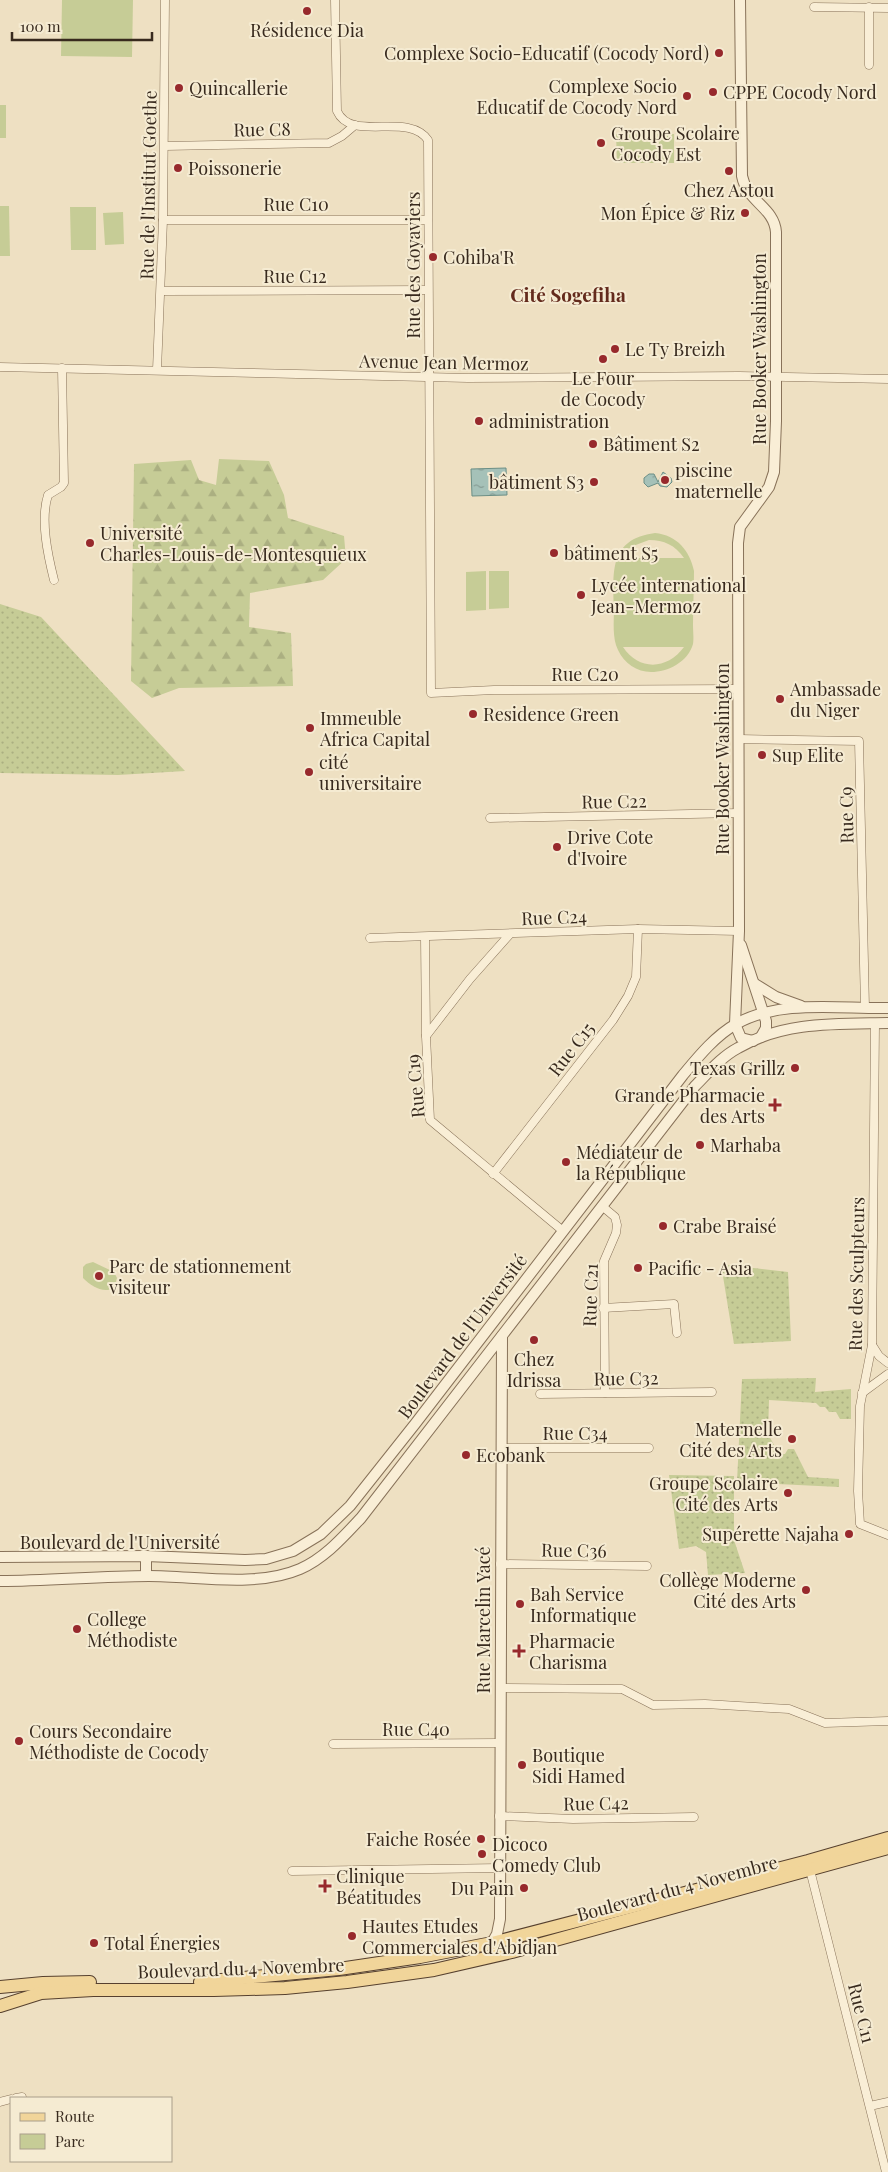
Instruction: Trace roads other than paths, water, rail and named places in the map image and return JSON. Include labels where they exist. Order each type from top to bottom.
[{"type":"main road","name":"Boulevard du 4 Novembre","points":[[809,1866],[888,1838]]},
{"type":"main road","name":"Boulevard du 4 Novembre","points":[[0,1987],[43,1983],[212,1982],[384,1963],[492,1943],[510,1945],[809,1866],[888,1848]]},
{"type":"main road","name":"Boulevard du 4 Novembre","points":[[0,2006],[41,1993],[93,1990],[285,1988],[347,1982],[434,1970],[495,1956],[510,1945]]},
{"type":"street","name":"Rue de l'Institut Goethe","points":[[157,370],[164,220],[165,0]]},
{"type":"street","points":[[335,0],[337,110],[339,116],[355,125]]},
{"type":"street","name":"Rue Booker Washington","points":[[735,1024],[739,935],[738,543],[740,527],[769,487],[774,472],[776,377],[775,223],[746,191],[742,176],[740,0]]},
{"type":"street","points":[[814,7],[888,8]]},
{"type":"street","points":[[869,7],[869,65]]},
{"type":"street","name":"Rue C8","points":[[165,146],[329,143],[342,136],[355,125]]},
{"type":"street","name":"Rue des Goyaviers","points":[[355,125],[412,128],[423,133],[428,140],[431,693]]},
{"type":"street","name":"Rue C10","points":[[164,220],[428,220]]},
{"type":"street","name":"Rue C12","points":[[162,290],[428,290]]},
{"type":"street","name":"Avenue Jean Mermoz","points":[[0,366],[428,377],[776,377],[888,379]]},
{"type":"street","points":[[54,580],[46,542],[46,503],[48,495],[64,483],[62,368]]},
{"type":"street","name":"Rue C20","points":[[431,693],[494,690],[739,689]]},
{"type":"street","name":"Rue C9","points":[[739,739],[859,742],[865,1008]]},
{"type":"street","name":"Rue C22","points":[[490,818],[739,813]]},
{"type":"street","name":"Rue C24","points":[[370,938],[638,930],[739,935]]},
{"type":"street","name":"Rue C15","points":[[493,1174],[613,1020],[628,996],[636,977],[638,930]]},
{"type":"street","points":[[426,1036],[470,979],[510,934]]},
{"type":"street","name":"Rue Booker Washington","points":[[739,935],[766,1024],[757,1039]]},
{"type":"street","name":"Rue C19","points":[[425,937],[426,1036],[430,1120],[563,1231]]},
{"type":"street","points":[[755,984],[781,999],[809,1008]]},
{"type":"street","name":"Boulevard de l'Université","points":[[0,1557],[146,1556],[246,1560],[266,1559],[287,1554],[306,1544],[335,1522],[350,1506],[703,1051],[735,1024],[763,1013],[783,1009],[888,1008]]},
{"type":"street","name":"Boulevard de l'Université","points":[[0,1581],[146,1576],[268,1578],[300,1569],[316,1560],[332,1548],[361,1518],[695,1086],[725,1057],[757,1039],[786,1029],[813,1025],[888,1023]]},
{"type":"street","points":[[735,1024],[741,1038],[757,1039]]},
{"type":"street","name":"Rue des Sculpteurs","points":[[875,1024],[872,1345],[862,1393],[858,1491],[860,1524],[888,1535]]},
{"type":"street","name":"Rue C21","points":[[602,1206],[615,1217],[617,1225],[616,1233],[604,1261],[605,1393]]},
{"type":"street","points":[[603,1308],[674,1304],[676,1308],[676,1334]]},
{"type":"street","points":[[489,1327],[502,1336]]},
{"type":"street","name":"Rue Marcelin Yacé","points":[[492,1943],[500,1918],[502,1336]]},
{"type":"street","points":[[872,1345],[879,1356],[888,1364]]},
{"type":"street","points":[[862,1393],[888,1374]]},
{"type":"street","name":"Rue C32","points":[[540,1394],[712,1392]]},
{"type":"street","name":"Rue C34","points":[[501,1448],[649,1448]]},
{"type":"street","points":[[146,1556],[146,1576]]},
{"type":"street","name":"Rue C36","points":[[500,1564],[647,1566]]},
{"type":"street","points":[[500,1688],[622,1689],[653,1705],[705,1704],[789,1708],[825,1724],[888,1721]]},
{"type":"street","name":"Rue C40","points":[[333,1744],[500,1743]]},
{"type":"street","name":"Rue C42","points":[[499,1816],[565,1819],[694,1817]]},
{"type":"street","name":"Rue C11","points":[[809,1866],[886,2172]]},
{"type":"street","points":[[292,1871],[500,1868]]},
{"type":"street","name":"Rue Marcelin Yacé","points":[[500,1918],[510,1945]]},
{"type":"street","points":[[492,1943],[495,1956]]},
{"type":"street","points":[[870,2106],[888,2102]]},
{"type":"water","points":[[506,468],[507,495],[472,496],[471,469]]},
{"type":"water","points":[[663,472],[671,478],[672,482],[667,487],[660,486],[658,483],[648,487],[644,483],[644,478],[649,474],[654,474],[658,482]]},
{"type":"place","name":"Résidence Dia","points":[[307,11]]},
{"type":"place","name":"Complexe Socio-Educatif (Cocody Nord)","points":[[719,53]]},
{"type":"place","name":"Quincallerie","points":[[179,88]]},
{"type":"place","name":"CPPE Cocody Nord","points":[[713,92]]},
{"type":"place","name":"Complexe Socio Educatif de Cocody Nord","points":[[687,96]]},
{"type":"place","name":"Groupe Scolaire Cocody Est","points":[[601,143]]},
{"type":"place","name":"Poissonerie","points":[[178,168]]},
{"type":"place","name":"Chez Astou","points":[[729,171]]},
{"type":"place","name":"Mon Épice & Riz","points":[[745,213]]},
{"type":"place","name":"Cohiba'R","points":[[433,257]]},
{"type":"place","name":"Le Ty Breizh","points":[[615,349]]},
{"type":"place","name":"Le Four de Cocody","points":[[603,359]]},
{"type":"place","name":"administration","points":[[479,421]]},
{"type":"place","name":"Bâtiment S2","points":[[593,444]]},
{"type":"place","name":"piscine maternelle","points":[[665,480]]},
{"type":"place","name":"bâtiment S3","points":[[594,482]]},
{"type":"place","name":"Université Charles-Louis-de-Montesquieux","points":[[90,543]]},
{"type":"place","name":"bâtiment S5","points":[[554,553]]},
{"type":"place","name":"Lycée international Jean-Mermoz","points":[[581,595]]},
{"type":"place","name":"Ambassade du Niger","points":[[780,699]]},
{"type":"place","name":"Residence Green","points":[[473,714]]},
{"type":"place","name":"Immeuble Africa Capital","points":[[310,728]]},
{"type":"place","name":"Sup Elite","points":[[762,755]]},
{"type":"place","name":"cité universitaire","points":[[309,772]]},
{"type":"place","name":"Drive Cote d'Ivoire","points":[[557,847]]},
{"type":"place","name":"Texas Grillz","points":[[795,1068]]},
{"type":"place","name":"Grande Pharmacie des Arts","points":[[775,1105]]},
{"type":"place","name":"Marhaba","points":[[700,1145]]},
{"type":"place","name":"Médiateur de la République","points":[[566,1162]]},
{"type":"place","name":"Crabe Braisé","points":[[663,1226]]},
{"type":"place","name":"Pacific - Asia","points":[[638,1268]]},
{"type":"place","name":"Parc de stationnement visiteur","points":[[99,1276]]},
{"type":"place","name":"Chez Idrissa","points":[[534,1340]]},
{"type":"place","name":"Maternelle Cité des Arts","points":[[792,1439]]},
{"type":"place","name":"Ecobank","points":[[466,1455]]},
{"type":"place","name":"Groupe Scolaire Cité des Arts","points":[[788,1493]]},
{"type":"place","name":"Supérette Najaha","points":[[849,1534]]},
{"type":"place","name":"Collège Moderne Cité des Arts","points":[[806,1590]]},
{"type":"place","name":"Bah Service Informatique","points":[[520,1604]]},
{"type":"place","name":"College Méthodiste","points":[[77,1629]]},
{"type":"place","name":"Pharmacie Charisma","points":[[519,1651]]},
{"type":"place","name":"Cours Secondaire Méthodiste de Cocody","points":[[19,1741]]},
{"type":"place","name":"Boutique Sidi Hamed","points":[[522,1765]]},
{"type":"place","name":"Faiche Rosée","points":[[481,1839]]},
{"type":"place","name":"Dicoco Comedy Club","points":[[482,1854]]},
{"type":"place","name":"Clinique Béatitudes","points":[[325,1886]]},
{"type":"place","name":"Du Pain","points":[[524,1888]]},
{"type":"place","name":"Hautes Etudes Commerciales d'Abidjan","points":[[352,1936]]},
{"type":"place","name":"Total Énergies","points":[[94,1943]]},
{"type":"district","name":"Cité Sogefiha","points":[[568,294]]}]
